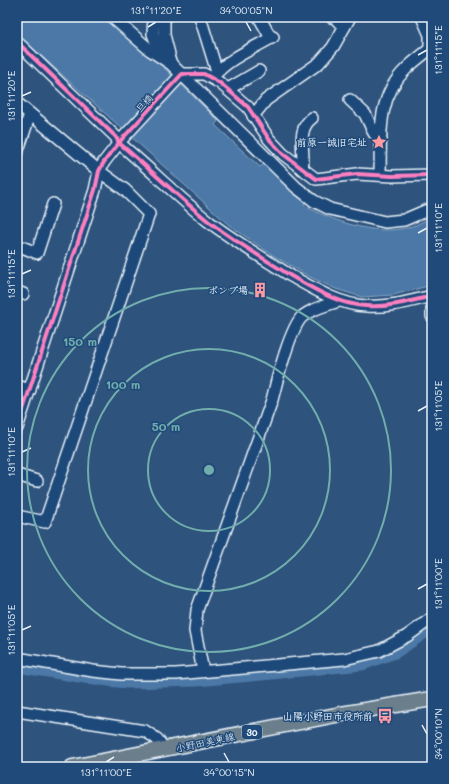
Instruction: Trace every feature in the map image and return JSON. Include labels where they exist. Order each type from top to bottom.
[{"type":"main road","name":"小野田美東線","points":[[72,767],[165,750],[341,714],[432,699]]},
{"type":"street","points":[[112,17],[150,50],[171,64]]},
{"type":"street","points":[[154,17],[153,34],[156,42],[164,48],[171,64],[180,75],[296,187],[314,201],[330,209],[385,222],[404,220],[432,208]]},
{"type":"street","points":[[164,17],[164,35],[171,64]]},
{"type":"street","points":[[200,17],[215,75],[239,98],[283,154],[316,179],[357,174],[432,175]]},
{"type":"street","points":[[180,75],[215,75],[272,38],[260,17]]},
{"type":"street","points":[[331,17],[335,18],[344,28]]},
{"type":"street","points":[[253,116],[266,100],[319,63],[333,47],[350,17]]},
{"type":"street","points":[[380,175],[380,125],[387,95],[398,77],[431,48],[430,34],[422,17]]},
{"type":"street","points":[[17,42],[63,84],[120,141],[207,220],[236,242],[305,284],[340,300],[354,304],[374,306],[390,305],[432,296]]},
{"type":"street","points":[[381,90],[396,69],[404,65],[410,65]]},
{"type":"street","points":[[228,89],[259,71]]},
{"type":"street","name":"旦橋","points":[[99,171],[120,141],[180,75]]},
{"type":"street","points":[[350,100],[365,114],[374,133],[381,140]]},
{"type":"street","points":[[17,103],[99,171],[125,190],[149,214],[45,522],[17,516]]},
{"type":"street","points":[[17,153],[30,114]]},
{"type":"street","points":[[302,169],[304,155],[302,132],[306,122],[312,118]]},
{"type":"street","points":[[17,428],[95,190],[99,171]]},
{"type":"street","points":[[17,245],[37,252],[53,204]]},
{"type":"street","points":[[203,671],[195,631],[197,610],[272,400],[278,376],[296,326],[301,317],[311,310],[340,300]]},
{"type":"street","points":[[432,309],[432,316]]},
{"type":"street","points":[[17,386],[30,390]]},
{"type":"street","points":[[17,476],[37,481]]},
{"type":"street","points":[[17,658],[122,674],[176,674],[359,657],[394,644],[432,618]]},
{"type":"street","points":[[17,711],[145,731],[157,739],[165,750]]},
{"type":"water","points":[[17,17],[103,17],[135,39],[218,121],[215,125],[260,167],[264,164],[304,200],[305,206],[315,211],[351,225],[364,228],[388,230],[409,227],[432,217],[432,285],[393,295],[362,297],[336,289],[310,277],[271,254],[229,225],[17,34]]},
{"type":"waterway","points":[[17,665],[127,681],[197,679],[251,674],[362,663],[395,651],[432,626]]},
{"type":"cycle path","points":[[17,42],[116,137],[119,143],[208,221],[228,236],[291,276],[327,296],[356,305],[391,305],[432,296]]},
{"type":"cycle path","points":[[17,428],[95,190],[99,171],[122,139],[182,74],[204,74],[220,83],[248,107],[269,139],[283,154],[316,179],[357,174],[392,176],[432,175]]},
{"type":"place","name":"前原一誠旧宅址","points":[[379,142]]},
{"type":"place","name":"ポンプ場","points":[[260,290]]},
{"type":"place","name":"山陽小野田市役所前","points":[[385,716]]}]
